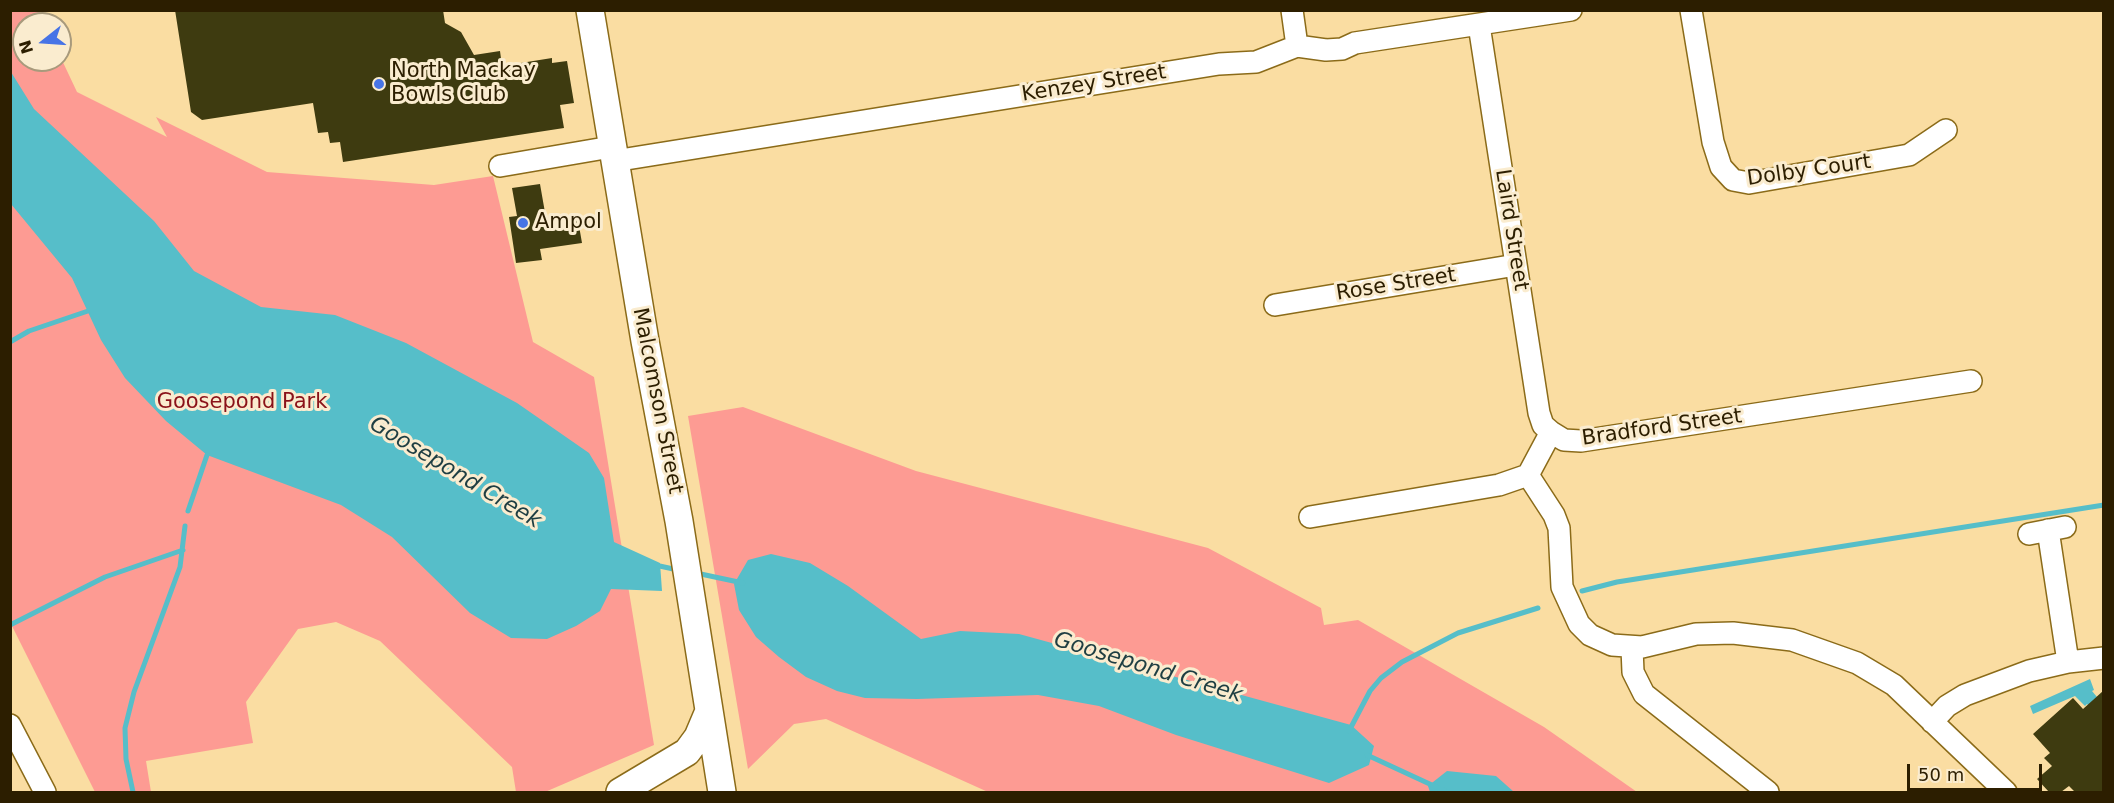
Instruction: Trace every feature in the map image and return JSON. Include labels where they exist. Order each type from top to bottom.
[{"type":"main road","name":"Malcomson Street","points":[[590,10],[613,154],[679,521],[722,792]]},
{"type":"main road","points":[[620,792],[687,752],[698,737],[709,711]]},
{"type":"street","points":[[1292,10],[1297,45],[1326,50],[1571,10]]},
{"type":"street","name":"Dolby Court","points":[[1691,10],[1713,142],[1721,167],[1733,180],[1749,183],[1909,155],[1946,130]]},
{"type":"street","name":"Laird Street","points":[[1479,25],[1539,413],[1543,425],[1551,432]]},
{"type":"street","name":"Kenzey Street","points":[[500,166],[613,154],[1219,64],[1256,62],[1297,45]]},
{"type":"street","name":"Rose Street","points":[[1275,305],[1516,265]]},
{"type":"street","name":"Bradford Street","points":[[1528,475],[1551,432],[1564,440],[1581,441],[1971,381]]},
{"type":"street","points":[[1310,517],[1473,491],[1528,475],[1540,491],[1559,528],[1562,587],[1579,624],[1590,635],[1612,645],[1632,648],[1714,633],[1792,640],[1857,663],[1894,685],[2006,792]]},
{"type":"street","points":[[2047,530],[2068,662]]},
{"type":"street","points":[[1632,648],[1633,672],[1644,694],[1768,792]]},
{"type":"street","points":[[1932,722],[1947,706],[1965,695],[2029,671],[2103,657]]},
{"type":"street","points":[[10,724],[45,792]]},
{"type":"green space","name":"Goosepond Park","points":[[11,11],[40,12],[12,12],[12,72],[68,72],[77,92],[167,137],[156,117],[267,172],[434,185],[493,176],[533,342],[594,377],[654,745],[545,792],[516,792],[512,767],[380,641],[336,622],[298,629],[246,702],[253,743],[146,761],[151,792],[95,792],[11,624]]},
{"type":"green space","points":[[743,407],[916,471],[1208,548],[1321,608],[1324,625],[1358,620],[1544,727],[1637,792],[988,792],[826,719],[794,724],[748,769],[688,416]]},
{"type":"water","points":[[11,72],[34,109],[154,221],[194,271],[261,307],[335,315],[406,343],[517,403],[589,453],[604,478],[614,542],[660,563],[662,591],[611,589],[600,611],[576,626],[547,639],[511,638],[470,613],[392,537],[341,505],[207,455],[166,421],[125,378],[101,340],[72,278],[11,204]]},
{"type":"water","points":[[771,554],[810,563],[848,586],[921,639],[960,631],[1019,634],[1351,725],[1374,746],[1369,765],[1329,783],[1176,735],[1099,706],[1038,695],[917,699],[865,698],[837,691],[806,677],[779,657],[756,637],[739,610],[734,584],[748,560]]},
{"type":"water","points":[[2090,679],[2094,690],[2092,691],[2097,697],[2090,707],[2087,704],[2085,706],[2075,696],[2033,714],[2030,706]]},
{"type":"water","points":[[1447,771],[1496,776],[1514,792],[1430,792],[1428,786]]},
{"type":"building","name":"North Mackay Bowls Club","points":[[175,10],[443,10],[445,23],[461,32],[474,55],[500,51],[502,66],[552,58],[552,63],[567,61],[574,103],[560,105],[564,128],[343,162],[340,142],[330,143],[328,132],[318,133],[313,103],[202,120],[191,112]]},
{"type":"building","name":"Ampol","points":[[540,184],[547,224],[578,220],[582,243],[540,249],[542,260],[516,263],[509,217],[517,216],[512,188]]},
{"type":"building","points":[[2103,691],[2103,792],[2075,792],[2069,786],[2061,792],[2049,792],[2037,779],[2052,766],[2044,758],[2050,753],[2033,734],[2073,698],[2083,709]]},
{"type":"waterway","points":[[10,342],[29,331],[88,311]]},
{"type":"waterway","points":[[188,511],[207,455]]},
{"type":"waterway","points":[[1582,591],[1617,582],[2104,505]]},
{"type":"waterway","points":[[133,792],[126,759],[125,728],[134,692],[180,567],[185,526]]},
{"type":"waterway","points":[[10,625],[105,577],[183,550]]},
{"type":"waterway","name":"Goosepond Creek","points":[[655,565],[678,570]]},
{"type":"waterway","name":"Goosepond Creek","points":[[696,573],[743,583]]},
{"type":"waterway","points":[[1349,731],[1370,691],[1381,678],[1402,662],[1458,633],[1538,608]]},
{"type":"waterway","name":"Goosepond Creek","points":[[1367,755],[1447,792]]},
{"type":"place","name":"North Mackay Bowls Club","points":[[379,84]]},
{"type":"place","name":"Ampol","points":[[523,223]]}]
